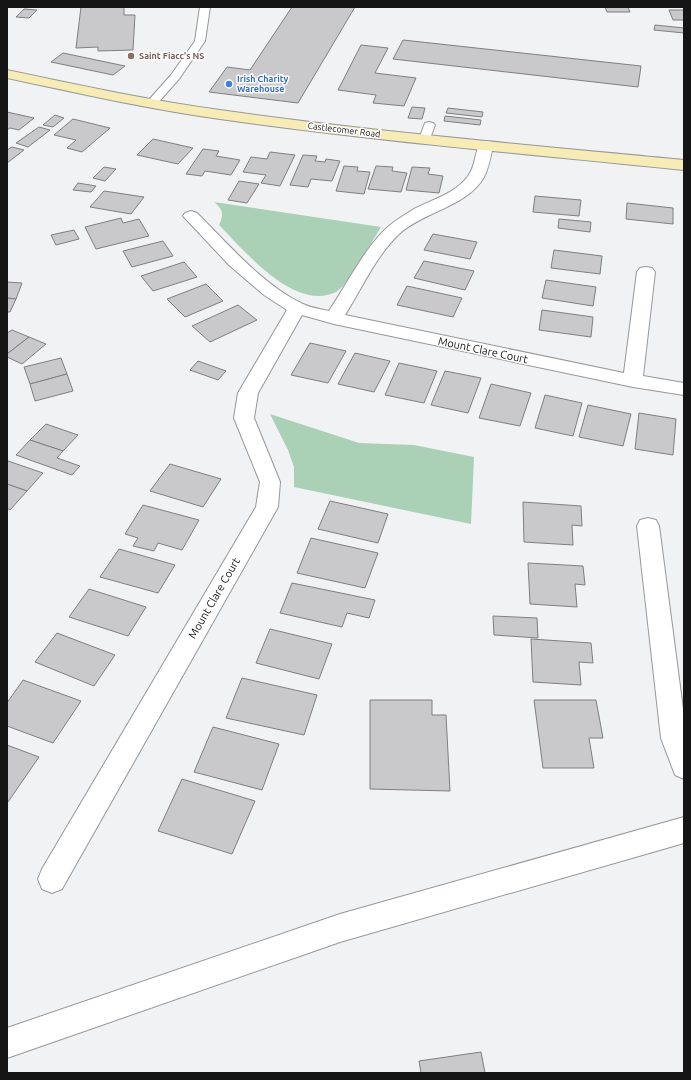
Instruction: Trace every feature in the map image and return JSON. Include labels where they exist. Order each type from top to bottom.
[{"type":"main road","name":"Castlecomer Road","points":[[7,74],[151,104],[249,119],[425,139],[684,165]]},
{"type":"street","points":[[334,318],[378,248],[394,230],[419,213],[462,192],[476,177],[482,163],[486,145]]},
{"type":"street","name":"Mount Clare Court","points":[[191,216],[235,261],[270,291],[297,308],[334,318],[633,381],[684,389]]},
{"type":"street","points":[[633,381],[646,272]]},
{"type":"street","name":"Mount Clare Court","points":[[52,879],[267,507],[270,482],[244,418],[248,393],[297,308]]},
{"type":"street","points":[[648,526],[674,738],[684,767]]},
{"type":"street","points":[[7,1043],[340,928],[684,830]]},
{"type":"lane","points":[[151,104],[175,77],[200,42],[205,7]]},
{"type":"lane","points":[[425,139],[429,124]]},
{"type":"green space","points":[[214,202],[381,227],[354,272],[341,288],[336,292],[320,296],[304,293],[287,286],[256,262],[219,225],[222,218],[222,212]]},
{"type":"green space","points":[[270,414],[359,443],[414,445],[474,457],[471,524],[294,487],[294,467],[288,450]]},
{"type":"building","points":[[81,7],[124,7],[124,15],[135,15],[133,50],[98,51],[98,47],[76,48]]},
{"type":"building","points":[[292,7],[355,7],[298,103],[209,92],[227,67],[250,70]]},
{"type":"building","points":[[605,7],[628,7],[630,12],[607,12]]},
{"type":"building","points":[[24,9],[37,10],[29,18],[16,17]]},
{"type":"building","points":[[669,10],[684,10],[684,20],[673,20]]},
{"type":"building","points":[[655,25],[684,28],[684,33],[654,30]]},
{"type":"building","points":[[403,40],[641,66],[638,87],[393,59]]},
{"type":"building","points":[[361,45],[388,48],[375,73],[416,78],[404,106],[373,103],[376,95],[338,90]]},
{"type":"building","points":[[63,53],[125,66],[113,75],[51,62]]},
{"type":"building","points":[[412,107],[425,108],[422,119],[408,118]]},
{"type":"building","points":[[448,108],[483,112],[482,117],[446,113]]},
{"type":"building","points":[[7,112],[34,118],[19,130],[10,128],[7,130]]},
{"type":"building","points":[[55,115],[64,118],[53,127],[43,125]]},
{"type":"building","points":[[445,116],[481,120],[480,125],[444,121]]},
{"type":"building","points":[[73,119],[110,128],[82,152],[67,148],[76,140],[54,135]]},
{"type":"building","points":[[39,127],[50,130],[28,147],[16,143]]},
{"type":"building","points":[[153,139],[193,148],[178,164],[137,155]]},
{"type":"building","points":[[12,147],[24,150],[7,163],[7,150]]},
{"type":"building","points":[[203,149],[219,151],[216,156],[240,160],[231,175],[205,171],[202,176],[186,174]]},
{"type":"building","points":[[270,152],[295,155],[280,186],[261,183],[266,175],[243,172],[251,157],[267,159]]},
{"type":"building","points":[[303,155],[317,156],[315,161],[325,162],[326,159],[340,161],[332,181],[311,179],[308,187],[290,185]]},
{"type":"building","points":[[344,166],[358,167],[357,171],[370,172],[364,194],[336,191]]},
{"type":"building","points":[[376,166],[393,167],[392,171],[407,173],[401,192],[368,189]]},
{"type":"building","points":[[104,167],[116,169],[105,181],[93,178]]},
{"type":"building","points":[[412,167],[430,168],[428,174],[443,176],[439,193],[406,190]]},
{"type":"building","points":[[239,181],[259,184],[247,203],[228,200]]},
{"type":"building","points":[[78,183],[96,186],[91,192],[73,190]]},
{"type":"building","points":[[104,191],[144,197],[131,214],[90,207]]},
{"type":"building","points":[[535,196],[581,200],[579,216],[533,212]]},
{"type":"building","points":[[627,203],[673,208],[673,224],[626,219]]},
{"type":"building","points":[[121,218],[123,223],[139,219],[149,236],[96,249],[85,227]]},
{"type":"building","points":[[559,219],[591,222],[590,232],[558,228]]},
{"type":"building","points":[[74,230],[79,239],[56,245],[51,235]]},
{"type":"building","points":[[433,234],[477,242],[470,259],[424,250]]},
{"type":"building","points":[[163,241],[173,256],[132,267],[123,251]]},
{"type":"building","points":[[554,250],[602,256],[600,274],[551,268]]},
{"type":"building","points":[[424,261],[474,271],[465,290],[414,278]]},
{"type":"building","points":[[184,262],[197,277],[153,291],[141,276]]},
{"type":"building","points":[[546,280],[596,287],[593,306],[542,298]]},
{"type":"building","points":[[7,282],[22,283],[16,299],[7,298]]},
{"type":"building","points":[[206,284],[223,301],[185,317],[167,299]]},
{"type":"building","points":[[407,286],[462,298],[453,317],[397,305]]},
{"type":"building","points":[[7,298],[16,299],[10,312],[7,312]]},
{"type":"building","points":[[238,305],[257,320],[210,342],[192,326]]},
{"type":"building","points":[[542,310],[593,317],[591,337],[539,330]]},
{"type":"building","points":[[12,330],[29,337],[7,354],[7,333]]},
{"type":"building","points":[[29,337],[46,344],[22,364],[7,357],[7,354]]},
{"type":"building","points":[[310,343],[346,351],[328,383],[291,375]]},
{"type":"building","points":[[355,353],[390,361],[374,392],[338,384]]},
{"type":"building","points":[[61,358],[67,374],[30,384],[24,367]]},
{"type":"building","points":[[198,361],[226,371],[218,380],[190,370]]},
{"type":"building","points":[[399,363],[437,371],[424,403],[385,395]]},
{"type":"building","points":[[445,371],[481,378],[468,413],[431,405]]},
{"type":"building","points":[[67,374],[73,391],[35,401],[30,384]]},
{"type":"building","points":[[491,384],[531,393],[520,426],[479,418]]},
{"type":"building","points":[[545,395],[582,403],[573,436],[535,428]]},
{"type":"building","points":[[588,405],[631,414],[623,446],[579,437]]},
{"type":"building","points":[[639,413],[676,419],[673,455],[635,449]]},
{"type":"building","points":[[46,424],[78,435],[63,451],[30,440]]},
{"type":"building","points":[[30,440],[63,451],[57,458],[80,466],[72,475],[16,455]]},
{"type":"building","points":[[8,461],[43,473],[27,491],[7,484]]},
{"type":"building","points":[[170,464],[221,479],[203,507],[150,491]]},
{"type":"building","points":[[7,484],[27,491],[10,510],[7,508]]},
{"type":"building","points":[[330,501],[388,514],[378,543],[318,529]]},
{"type":"building","points":[[523,502],[581,506],[582,526],[572,525],[573,545],[524,542]]},
{"type":"building","points":[[143,505],[199,520],[182,550],[158,543],[154,551],[133,546],[138,538],[125,534]]},
{"type":"building","points":[[311,538],[378,553],[365,588],[297,573]]},
{"type":"building","points":[[119,549],[175,565],[158,593],[100,577]]},
{"type":"building","points":[[528,563],[583,566],[585,585],[575,584],[577,607],[530,604]]},
{"type":"building","points":[[292,583],[375,600],[369,618],[347,613],[342,627],[280,613]]},
{"type":"building","points":[[89,589],[146,607],[128,636],[69,617]]},
{"type":"building","points":[[493,616],[537,618],[538,638],[494,635]]},
{"type":"building","points":[[270,629],[332,644],[319,679],[256,663]]},
{"type":"building","points":[[57,633],[115,655],[94,686],[35,662]]},
{"type":"building","points":[[531,639],[591,643],[593,663],[579,662],[581,685],[533,682]]},
{"type":"building","points":[[242,678],[317,695],[304,735],[226,718]]},
{"type":"building","points":[[23,680],[81,701],[53,743],[7,726],[7,703]]},
{"type":"building","points":[[370,700],[432,700],[432,715],[446,715],[450,791],[370,789]]},
{"type":"building","points":[[534,700],[596,700],[603,738],[589,738],[594,768],[543,768]]},
{"type":"building","points":[[213,727],[279,744],[262,790],[194,772]]},
{"type":"building","points":[[7,745],[39,757],[8,802],[7,802]]},
{"type":"building","points":[[182,779],[255,801],[232,854],[158,831]]},
{"type":"building","points":[[481,1052],[485,1073],[421,1073],[419,1061]]},
{"type":"place","name":"Saint Fiacc's NS","points":[[131,56]]},
{"type":"place","name":"Irish Charity Warehouse","points":[[229,84]]}]
